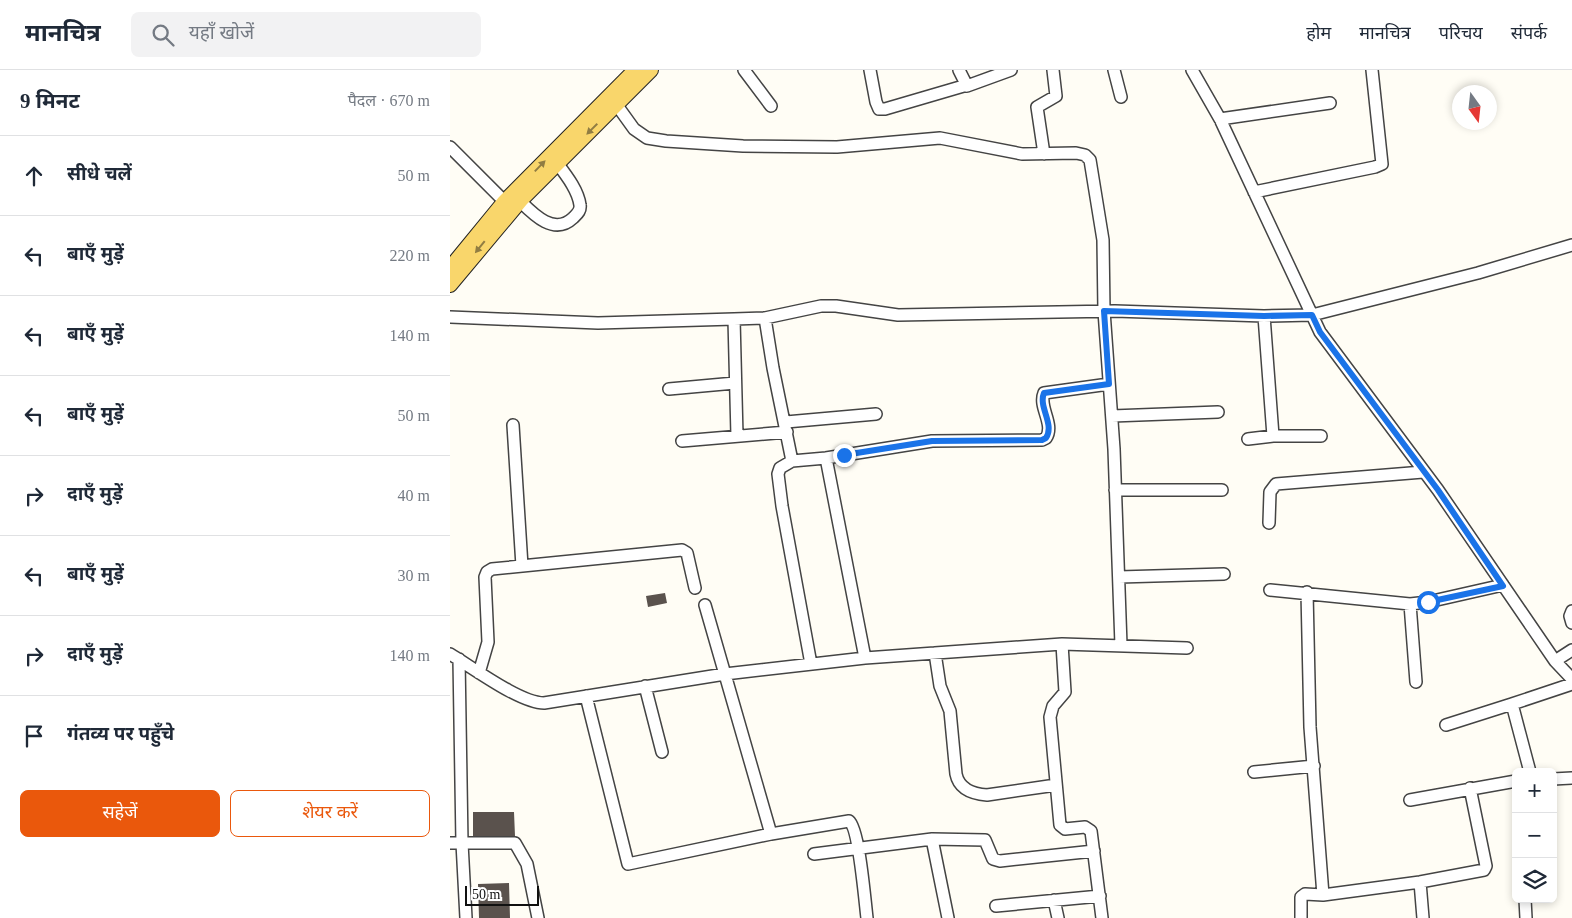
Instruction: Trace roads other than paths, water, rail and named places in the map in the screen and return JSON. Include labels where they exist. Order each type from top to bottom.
[{"type":"main road","points":[[450,268],[633,74],[651,70]]},
{"type":"main road","points":[[450,285],[512,204],[558,164],[616,104],[633,74]]},
{"type":"street","points":[[744,70],[770,106]]},
{"type":"street","points":[[870,70],[879,109],[886,109],[1011,70]]},
{"type":"street","points":[[960,70],[967,85]]},
{"type":"street","points":[[1044,154],[1037,107],[1056,96],[1053,70]]},
{"type":"street","points":[[1114,70],[1121,97]]},
{"type":"street","points":[[1192,70],[1220,119],[1320,332],[1423,472],[1555,661],[1572,679]]},
{"type":"street","points":[[1254,192],[1376,167],[1382,164],[1372,70]]},
{"type":"street","points":[[1220,119],[1330,103]]},
{"type":"street","points":[[616,104],[634,129],[647,138],[666,142],[743,146],[837,147],[929,138],[1022,154],[1076,153],[1085,155],[1090,160],[1103,240],[1104,311],[1112,416],[1121,645]]},
{"type":"street","points":[[450,147],[512,204],[552,225],[570,220],[579,212],[580,206],[576,192],[558,164]]},
{"type":"street","points":[[450,317],[598,323],[734,319],[765,318],[821,306],[836,306],[898,314],[1104,311],[1264,316],[1312,315],[1478,273],[1572,245]]},
{"type":"street","points":[[1264,316],[1273,436]]},
{"type":"street","points":[[765,318],[792,461]]},
{"type":"street","points":[[734,319],[737,436]]},
{"type":"street","points":[[669,389],[735,384]]},
{"type":"street","points":[[811,664],[778,474],[780,468],[792,461],[826,458],[932,441],[1042,440],[1046,438],[1049,430],[1042,399],[1044,393],[1109,384]]},
{"type":"street","points":[[1112,416],[1218,412]]},
{"type":"street","points":[[682,441],[737,436],[876,414]]},
{"type":"street","points":[[513,425],[522,566]]},
{"type":"street","points":[[1248,439],[1273,436],[1321,436]]},
{"type":"street","points":[[826,458],[865,658]]},
{"type":"street","points":[[1270,523],[1270,492],[1276,484],[1423,472]]},
{"type":"street","points":[[1115,490],[1222,490]]},
{"type":"street","points":[[480,673],[488,642],[487,572],[492,569],[682,550],[687,553],[695,588]]},
{"type":"street","points":[[1119,577],[1224,574]]},
{"type":"street","points":[[1270,590],[1307,592],[1410,604],[1503,586]]},
{"type":"street","points":[[1307,592],[1310,727],[1323,895]]},
{"type":"street","points":[[1410,604],[1416,682]]},
{"type":"street","points":[[705,605],[770,834]]},
{"type":"street","points":[[1572,611],[1570,616],[1572,623]]},
{"type":"street","points":[[454,657],[480,673],[538,703],[725,674],[865,658],[1062,644],[1187,648]]},
{"type":"street","points":[[1062,644],[1065,692],[1053,706],[1050,717],[1062,828],[1089,829],[1091,831],[1102,918]]},
{"type":"street","points":[[1555,661],[1572,650]]},
{"type":"street","points":[[934,653],[940,686],[950,711],[958,782],[962,787],[987,795],[1056,785]]},
{"type":"street","points":[[454,657],[466,918]]},
{"type":"street","points":[[1446,725],[1572,684]]},
{"type":"street","points":[[645,686],[662,752]]},
{"type":"street","points":[[586,696],[628,864],[770,834],[849,821],[853,824],[858,848],[867,918]]},
{"type":"street","points":[[1512,704],[1529,768]]},
{"type":"street","points":[[1254,772],[1314,766]]},
{"type":"street","points":[[1557,779],[1572,778]]},
{"type":"street","points":[[1410,800],[1512,782]]},
{"type":"street","points":[[1301,918],[1300,897],[1305,894],[1323,895],[1420,882],[1478,872],[1486,866],[1470,788]]},
{"type":"street","points":[[814,854],[932,839],[985,840],[993,859],[1000,861],[1094,851]]},
{"type":"street","points":[[932,839],[948,918]]},
{"type":"street","points":[[450,843],[515,843],[528,864],[538,918]]},
{"type":"street","points":[[1420,882],[1423,918]]},
{"type":"street","points":[[996,906],[1100,896]]},
{"type":"street","points":[[1054,900],[1058,918]]},
{"type":"street","points":[[1525,903],[1526,918]]}]
